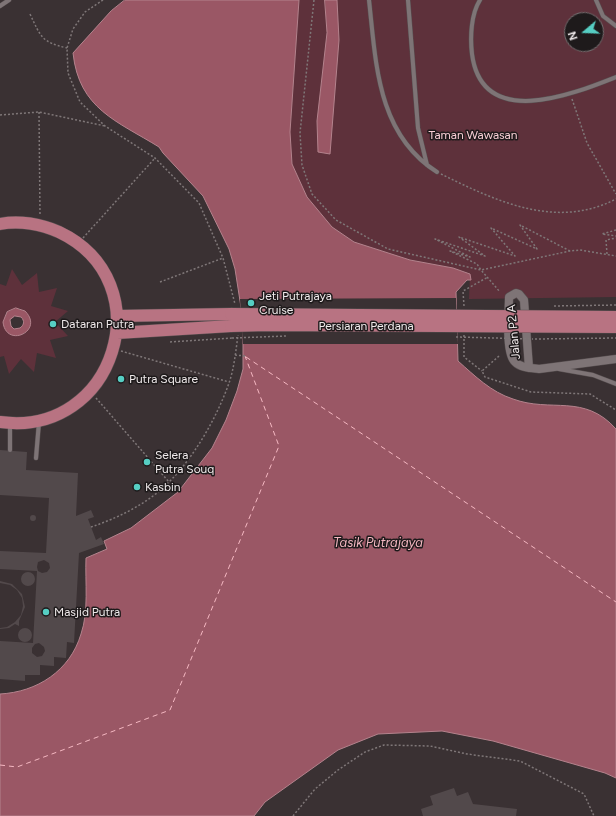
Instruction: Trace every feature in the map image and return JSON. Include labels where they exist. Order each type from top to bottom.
[{"type":"main road","points":[[0,224],[23,223],[40,225],[78,243],[102,270],[113,294],[117,316],[117,333],[114,349],[108,365],[91,392],[66,411],[39,421],[5,423]]},
{"type":"main road","name":"Persiaran Perdana","points":[[117,316],[234,311],[616,317]]},
{"type":"main road","name":"Persiaran Perdana","points":[[117,333],[234,332],[267,325],[616,327]]},
{"type":"street","name":"Jalan P2 A","points":[[529,368],[524,300],[519,294],[516,293],[509,297],[510,353],[515,362],[529,368],[549,368],[616,359]]},
{"type":"lane","points":[[0,6],[9,0]]},
{"type":"lane","points":[[369,0],[377,72],[386,103],[396,129],[404,143],[427,166],[437,172]]},
{"type":"lane","points":[[408,0],[418,128],[427,166]]},
{"type":"lane","points":[[480,0],[476,5],[471,46],[476,72],[485,85],[504,100],[522,101],[570,94],[616,77]]},
{"type":"lane","points":[[596,0],[603,16],[616,26]]},
{"type":"lane","points":[[549,368],[593,375],[616,384]]},
{"type":"lane","points":[[36,458],[39,421]]},
{"type":"lane","points":[[5,423],[10,450]]},
{"type":"path","points":[[103,0],[85,12],[73,29],[67,48],[68,73],[80,102],[105,126],[155,158],[198,203],[223,258],[234,311]]},
{"type":"path","points":[[314,0],[300,133],[302,165],[312,194],[336,220],[388,249],[480,270],[570,251],[580,250],[616,256]]},
{"type":"path","points":[[30,14],[44,39],[52,45],[67,48]]},
{"type":"path","points":[[570,94],[587,144],[616,194]]},
{"type":"path","points":[[0,115],[39,112],[105,126]]},
{"type":"path","points":[[39,112],[40,225]]},
{"type":"path","points":[[78,243],[155,158]]},
{"type":"path","points":[[437,172],[503,202],[541,211],[568,212],[604,205],[616,199]]},
{"type":"path","points":[[500,292],[480,270],[477,264],[450,252],[470,257],[435,240],[485,256],[459,237],[515,256],[491,228],[537,249],[520,225],[570,251]]},
{"type":"path","points":[[616,230],[602,234],[616,237]]},
{"type":"path","points":[[607,254],[606,240],[616,237]]},
{"type":"path","points":[[160,282],[223,258]]},
{"type":"path","points":[[547,306],[616,305]]},
{"type":"path","points":[[91,527],[114,520],[132,510],[169,482],[204,438],[230,382],[234,355],[234,332]]},
{"type":"path","points":[[170,342],[234,332],[289,336]]},
{"type":"path","points":[[453,336],[533,339],[616,338]]},
{"type":"path","points":[[114,349],[230,382]]},
{"type":"path","points":[[234,355],[245,356]]},
{"type":"path","points":[[499,356],[482,371],[485,377],[531,392],[590,394],[616,410]]},
{"type":"path","points":[[91,392],[169,482]]},
{"type":"path","points":[[612,407],[616,406]]},
{"type":"path","points":[[293,816],[315,789],[338,770],[366,752],[384,745],[430,746],[467,754],[520,761],[584,794],[594,816]]},
{"type":"green space","name":"Taman Wawasan","points":[[299,0],[616,0],[616,297],[469,299],[470,274],[453,268],[410,260],[354,242],[332,227],[307,197],[292,164],[290,132]]},
{"type":"green space","points":[[12,269],[22,285],[37,273],[39,292],[57,288],[51,306],[68,311],[55,322],[68,336],[50,340],[56,358],[37,353],[34,372],[21,359],[9,374],[4,356],[0,357],[0,284],[6,286]],"holes":[[[19,308],[25,311],[31,322],[29,329],[25,334],[15,334],[10,331],[7,326],[5,319],[6,312]]]},
{"type":"water","name":"Tasik Putrajaya","points":[[125,0],[299,0],[290,132],[292,164],[307,197],[332,227],[354,242],[410,260],[453,268],[470,274],[471,280],[467,280],[456,292],[458,361],[484,383],[505,396],[527,403],[579,407],[592,411],[604,418],[616,429],[616,778],[605,773],[493,741],[442,731],[378,734],[338,750],[265,802],[254,816],[0,816],[0,694],[27,689],[39,684],[60,669],[69,659],[81,634],[85,616],[86,558],[107,549],[104,541],[131,528],[178,492],[212,448],[226,420],[237,391],[243,369],[243,320],[235,269],[229,249],[203,196],[159,147],[115,121],[102,111],[83,88],[77,72],[73,53],[111,11]]},
{"type":"water","points":[[325,0],[337,0],[339,40],[330,154],[318,152],[317,121],[327,33]]},
{"type":"water","points":[[16,308],[25,311],[30,318],[28,330],[17,336],[6,330],[3,322],[7,312]],"holes":[[[15,316],[21,317],[24,323],[20,328],[14,329],[11,326],[10,320]]]},
{"type":"pier","points":[[456,298],[458,344],[243,344],[240,299]]},
{"type":"building","points":[[0,450],[27,452],[26,470],[78,473],[76,516],[91,510],[94,517],[88,519],[96,540],[101,537],[104,544],[79,553],[74,643],[67,642],[66,658],[54,657],[54,666],[40,665],[40,675],[25,675],[25,681],[0,679],[0,641],[33,643],[37,571],[0,569],[0,551],[46,553],[49,498],[0,495]],"holes":[[[44,560],[49,563],[50,568],[47,572],[42,573],[38,571],[37,567],[38,562]],[[39,643],[44,647],[45,651],[42,656],[37,657],[32,653],[32,648],[35,644]]]},
{"type":"building","points":[[33,515],[36,518],[33,521],[30,518]]},
{"type":"building","points":[[25,572],[31,572],[35,576],[35,582],[31,586],[25,586],[21,582],[21,576]]},
{"type":"building","points":[[0,581],[12,584],[22,594],[25,607],[19,621],[19,626],[15,624],[9,628],[0,629],[15,622],[21,615],[23,606],[22,598],[17,590],[10,585],[0,583]]},
{"type":"building","points":[[22,628],[28,628],[32,632],[32,638],[28,642],[22,642],[18,638],[18,632]]},
{"type":"building","points":[[454,788],[457,796],[468,792],[473,804],[517,809],[516,816],[423,816],[421,809],[433,805],[430,796]]},
{"type":"ferry route","points":[[0,765],[17,767],[170,710],[279,446],[245,356]]},
{"type":"ferry route","points":[[246,357],[616,602]]},
{"type":"place","name":"Jeti Putrajaya Cruise","points":[[251,303]]},
{"type":"place","name":"Dataran Putra","points":[[53,324]]},
{"type":"place","name":"Putra Square","points":[[121,379]]},
{"type":"place","name":"Selera Putra Souq","points":[[147,462]]},
{"type":"place","name":"Kasbin","points":[[137,487]]},
{"type":"place","name":"Masjid Putra","points":[[46,612]]}]
